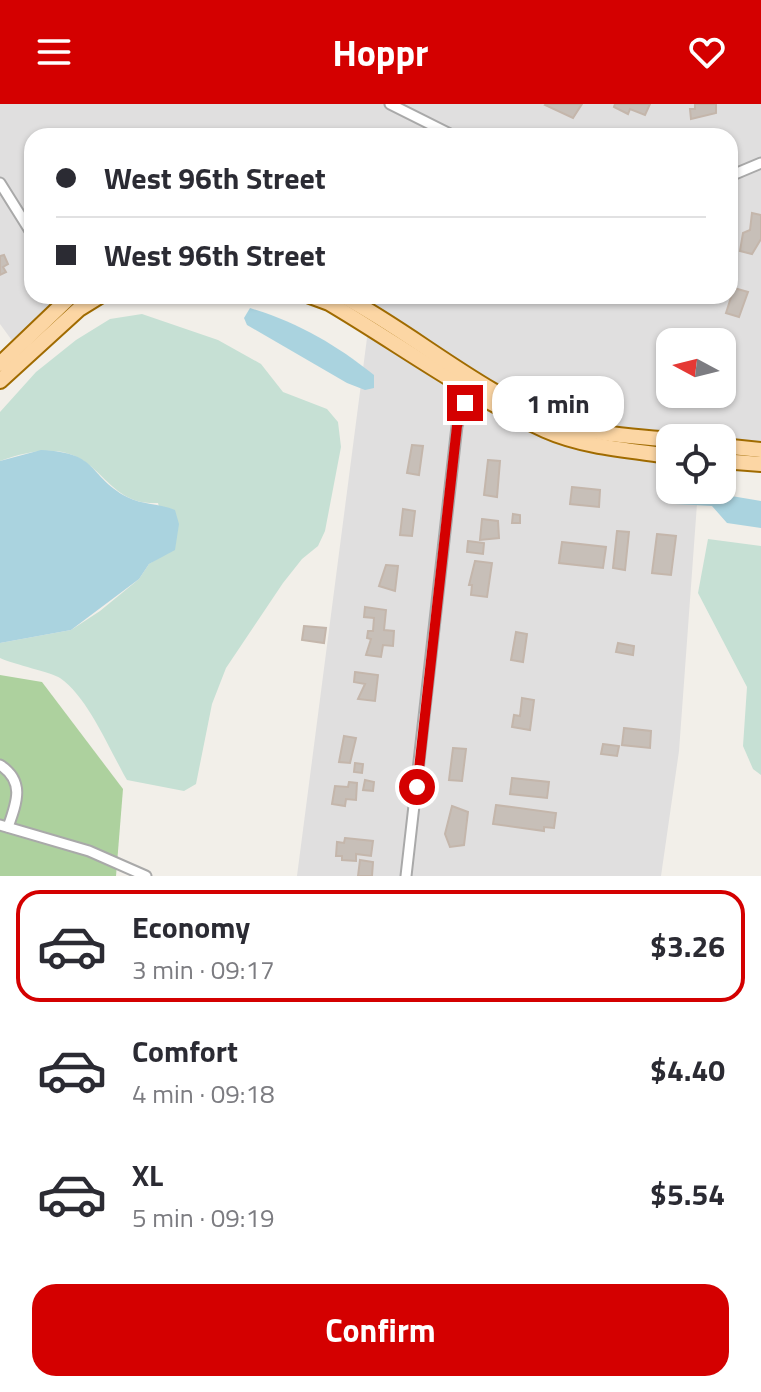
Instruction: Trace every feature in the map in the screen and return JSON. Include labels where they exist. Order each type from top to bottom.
[{"type":"main road","points":[[0,364],[67,304]]},
{"type":"main road","points":[[0,381],[69,304]]},
{"type":"main road","points":[[325,304],[473,385],[561,423],[603,433],[656,439]]},
{"type":"main road","points":[[355,304],[547,431],[606,446],[656,454]]},
{"type":"main road","points":[[736,447],[761,450]]},
{"type":"main road","points":[[736,462],[761,464]]},
{"type":"street","points":[[390,104],[438,128]]},
{"type":"street","points":[[738,173],[761,163]]},
{"type":"street","points":[[0,183],[24,221]]},
{"type":"street","points":[[406,876],[457,426],[473,385]]},
{"type":"street","points":[[0,765],[14,775],[18,786],[4,826],[89,851],[146,876]]},
{"type":"shaded area","points":[[0,104],[761,104],[761,450],[736,447],[736,424],[656,424],[656,435],[603,433],[527,407],[356,304],[738,304],[738,128],[24,128],[24,304],[55,304],[16,346],[0,324]]},
{"type":"shaded area","points":[[372,329],[524,419],[656,452],[656,504],[697,504],[679,751],[661,876],[297,876],[367,338]]},
{"type":"green space","points":[[142,314],[218,340],[261,364],[283,392],[327,409],[338,422],[341,447],[325,531],[318,546],[302,559],[283,583],[226,668],[212,704],[196,784],[184,791],[127,780],[98,725],[70,687],[56,676],[0,658],[0,643],[71,630],[100,611],[139,579],[149,564],[171,550],[158,503],[136,500],[120,492],[79,458],[60,452],[34,452],[0,461],[0,412],[36,372],[76,340],[110,319]]},
{"type":"green space","points":[[708,539],[761,546],[761,775],[753,769],[743,746],[747,687],[698,593]]},
{"type":"green space","points":[[0,675],[42,682],[123,789],[116,876],[0,876]]},
{"type":"water","points":[[250,308],[285,320],[331,344],[374,375],[374,388],[365,390],[347,383],[247,325],[244,318]]},
{"type":"water","points":[[41,450],[84,460],[114,489],[127,497],[175,510],[179,524],[175,550],[149,564],[139,579],[71,630],[0,643],[0,461]]},
{"type":"water","points":[[736,497],[761,501],[761,528],[727,523],[712,506],[675,504],[736,504]]},
{"type":"building","points":[[546,104],[582,104],[573,118],[545,105]]},
{"type":"building","points":[[615,104],[650,104],[645,115],[630,109],[628,114],[614,107]]},
{"type":"building","points":[[695,104],[716,104],[716,113],[691,119],[690,109],[695,109]]},
{"type":"building","points":[[752,213],[761,215],[761,239],[752,254],[740,251],[743,233],[750,230]]},
{"type":"building","points":[[4,255],[8,264],[3,267],[6,272],[0,275],[0,256]]},
{"type":"building","points":[[738,289],[748,292],[739,317],[726,313],[729,304],[738,304]]},
{"type":"building","points":[[412,445],[423,446],[419,475],[407,473]]},
{"type":"building","points":[[488,460],[500,461],[497,497],[484,495]]},
{"type":"building","points":[[572,487],[600,490],[599,507],[570,504]]},
{"type":"building","points":[[403,509],[415,511],[412,536],[400,535]]},
{"type":"building","points":[[513,514],[520,515],[520,523],[512,523]]},
{"type":"building","points":[[482,519],[498,521],[499,538],[480,540]]},
{"type":"building","points":[[617,531],[629,532],[625,570],[613,568]]},
{"type":"building","points":[[657,534],[676,536],[671,575],[652,573]]},
{"type":"building","points":[[468,541],[484,543],[483,554],[467,552]]},
{"type":"building","points":[[562,542],[606,547],[603,568],[559,563]]},
{"type":"building","points":[[475,561],[492,563],[487,597],[471,595],[472,585],[469,585]]},
{"type":"building","points":[[386,565],[398,566],[395,591],[379,586]]},
{"type":"building","points":[[365,607],[386,610],[384,630],[394,631],[393,646],[383,645],[381,657],[366,655],[371,639],[367,638],[368,631],[373,631],[374,618],[364,617]]},
{"type":"building","points":[[304,626],[326,628],[324,643],[302,640]]},
{"type":"building","points":[[516,632],[527,634],[523,662],[511,660]]},
{"type":"building","points":[[618,643],[634,646],[633,655],[616,652]]},
{"type":"building","points":[[355,672],[378,675],[375,701],[358,699],[365,684],[354,682]]},
{"type":"building","points":[[522,698],[534,700],[530,730],[512,727],[514,715],[520,716]]},
{"type":"building","points":[[624,728],[651,731],[650,748],[622,745]]},
{"type":"building","points":[[344,736],[356,738],[350,763],[339,762]]},
{"type":"building","points":[[603,744],[619,746],[617,756],[601,754]]},
{"type":"building","points":[[453,748],[466,749],[462,781],[449,780]]},
{"type":"building","points":[[355,763],[363,764],[362,773],[354,772]]},
{"type":"building","points":[[512,778],[549,782],[547,798],[510,794]]},
{"type":"building","points":[[365,780],[374,782],[373,791],[363,790]]},
{"type":"building","points":[[349,782],[357,783],[356,800],[346,799],[345,806],[332,804],[335,786],[348,787]]},
{"type":"building","points":[[496,805],[556,813],[554,828],[544,827],[544,831],[493,824]]},
{"type":"building","points":[[452,806],[468,812],[464,845],[450,847],[445,834]]},
{"type":"building","points":[[345,838],[373,841],[371,856],[356,854],[356,861],[342,860],[342,856],[336,856],[337,842],[344,843]]},
{"type":"building","points":[[360,860],[373,862],[372,876],[358,876]]},
{"type":"route","points":[[417,787],[457,426],[465,403]]}]
